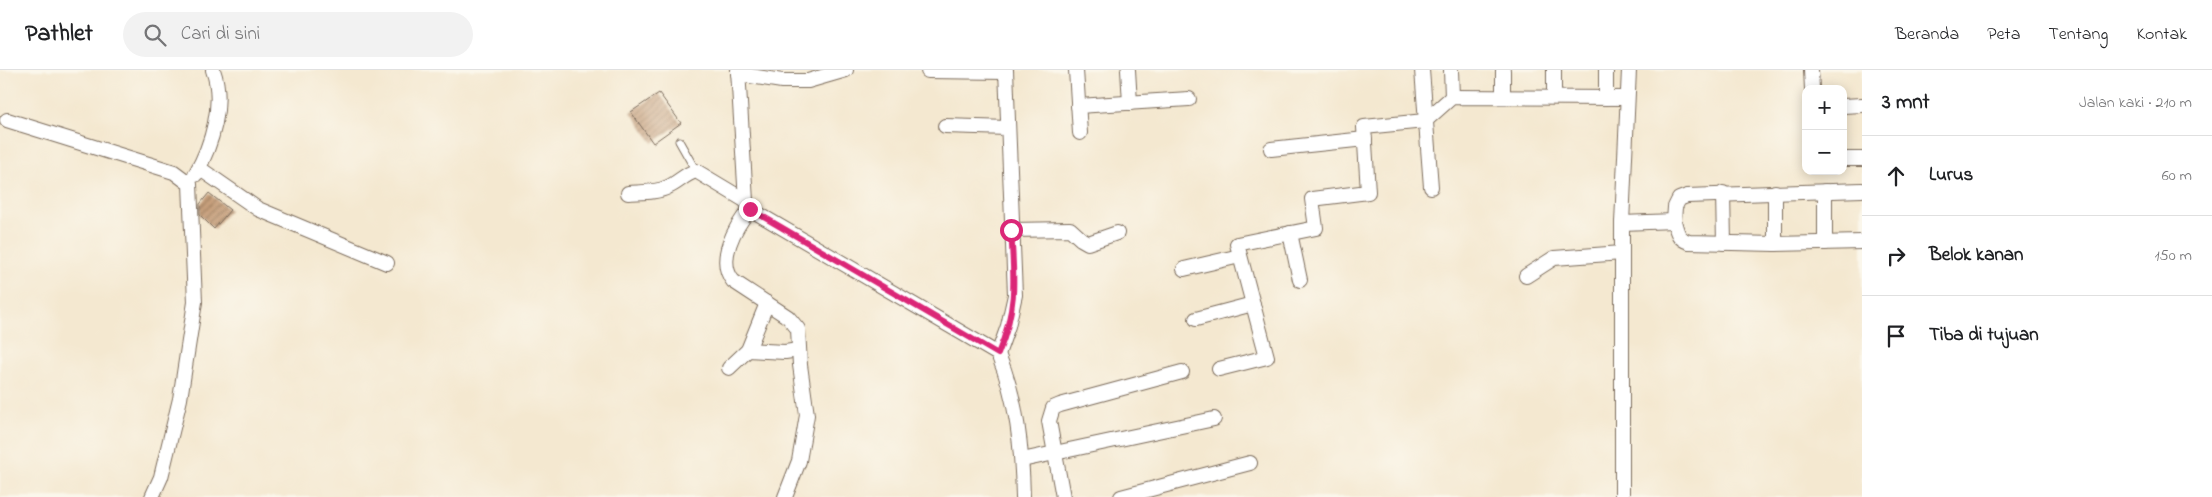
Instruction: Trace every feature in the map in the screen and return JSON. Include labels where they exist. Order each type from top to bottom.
[{"type":"street","points":[[152,497],[161,477],[180,399],[195,302],[190,184],[199,168],[217,111],[218,95],[213,70]]},
{"type":"street","points":[[785,497],[799,461],[807,415],[798,329],[795,323],[733,281],[726,267],[733,235],[748,205],[738,72],[782,81],[808,81],[846,70]]},
{"type":"street","points":[[1076,70],[1080,133]]},
{"type":"street","points":[[1128,70],[1130,103]]},
{"type":"street","points":[[1422,70],[1431,187]]},
{"type":"street","points":[[1451,70],[1452,98]]},
{"type":"street","points":[[1503,70],[1503,98]]},
{"type":"street","points":[[1554,70],[1554,98]]},
{"type":"street","points":[[1606,70],[1606,98]]},
{"type":"street","points":[[1622,497],[1622,223],[1629,70]]},
{"type":"street","points":[[1811,70],[1812,85]]},
{"type":"street","points":[[928,71],[1006,71],[1011,230],[1014,266],[1013,306],[998,354],[1010,386],[1022,460],[1023,497]]},
{"type":"street","points":[[1219,369],[1267,357],[1238,244],[1316,228],[1312,199],[1368,192],[1364,126],[1425,121],[1452,98],[1628,98]]},
{"type":"street","points":[[1078,106],[1189,99]]},
{"type":"street","points":[[1847,105],[1862,103]]},
{"type":"street","points":[[7,120],[174,172],[190,184]]},
{"type":"street","points":[[945,126],[1008,128]]},
{"type":"street","points":[[1271,148],[1365,139]]},
{"type":"street","points":[[1847,159],[1862,159]]},
{"type":"street","points":[[199,168],[258,208],[387,263]]},
{"type":"street","points":[[628,194],[670,187],[686,174],[696,171],[748,205],[998,354]]},
{"type":"street","points":[[1862,190],[1688,196],[1679,199],[1675,207],[1674,221],[1678,235],[1682,240],[1775,244],[1862,242]]},
{"type":"street","points":[[1824,191],[1824,243]]},
{"type":"street","points":[[1775,192],[1775,244]]},
{"type":"street","points":[[1723,194],[1724,243]]},
{"type":"street","points":[[1622,223],[1674,221]]},
{"type":"street","points":[[1011,230],[1070,229],[1088,243],[1117,233]]},
{"type":"street","points":[[1290,233],[1300,280]]},
{"type":"street","points":[[1526,276],[1554,258],[1622,253]]},
{"type":"street","points":[[1184,269],[1240,256]]},
{"type":"street","points":[[729,368],[748,350],[767,303]]},
{"type":"street","points":[[1196,319],[1253,304]]},
{"type":"street","points":[[748,350],[785,352],[799,350]]},
{"type":"street","points":[[1063,497],[1049,421],[1053,408],[1182,372]]},
{"type":"street","points":[[1022,460],[1214,419]]},
{"type":"street","points":[[1121,497],[1250,463]]},
{"type":"lane","points":[[680,142],[696,171]]},
{"type":"building","points":[[659,93],[681,123],[653,143],[631,112]]},
{"type":"building","points":[[209,193],[230,210],[214,229],[200,215],[200,204]]},
{"type":"route","points":[[750,209],[998,354],[1008,326],[1015,295],[1011,230]]}]
